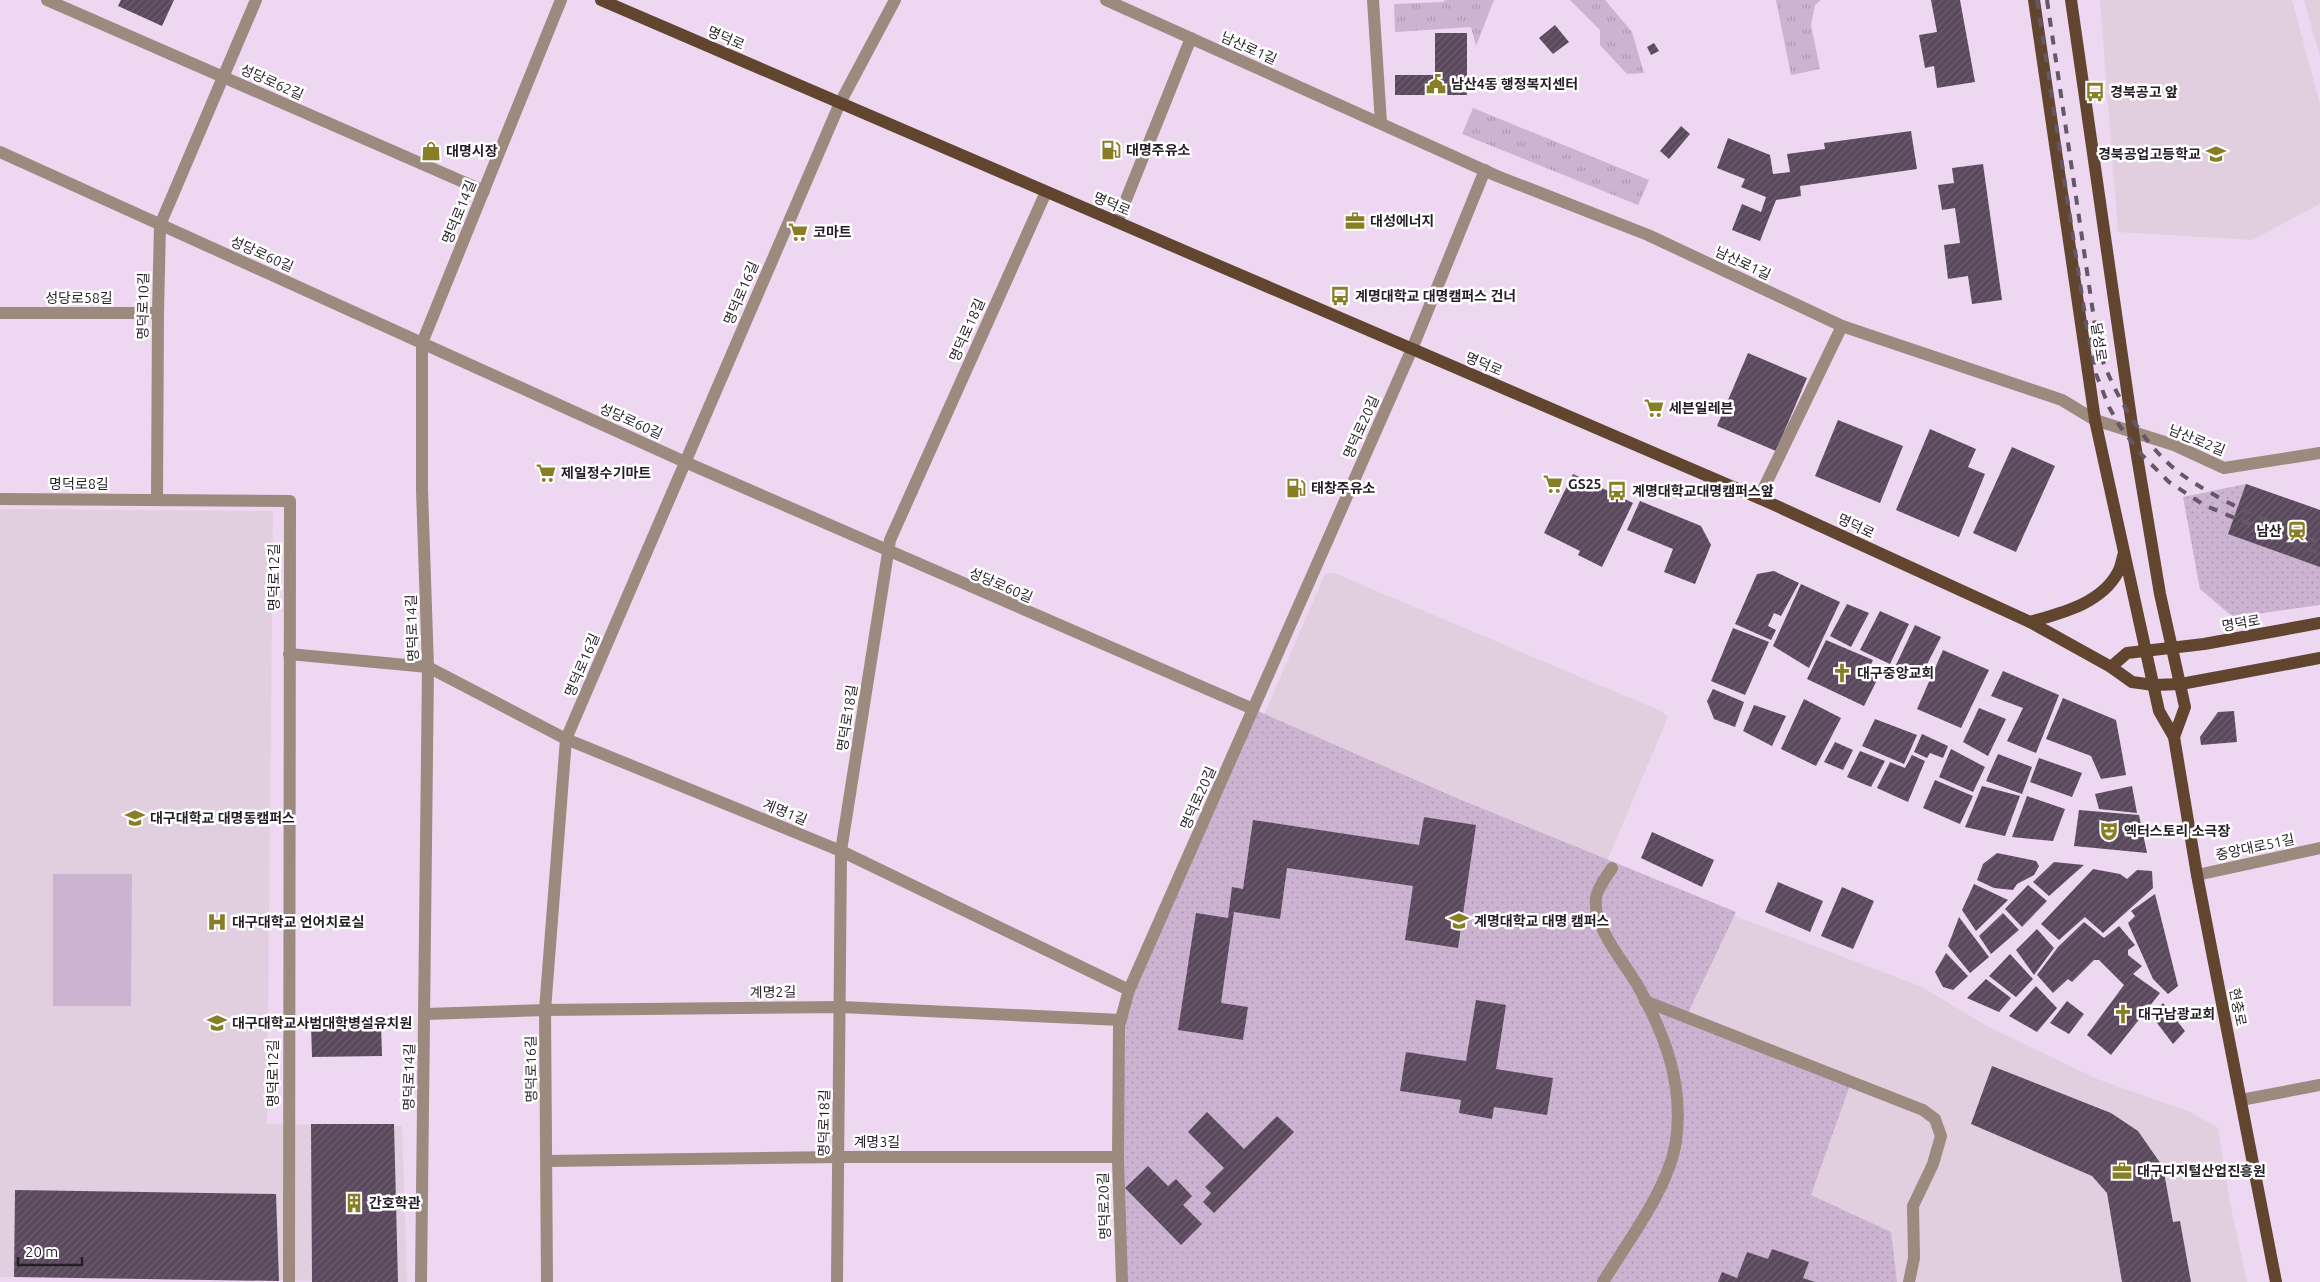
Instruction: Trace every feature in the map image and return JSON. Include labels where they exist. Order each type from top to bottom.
[{"type":"main road","name":"명덕로","points":[[601,0],[1759,498],[2030,622],[2111,667],[2132,682],[2154,685],[2181,684],[2320,658]]},
{"type":"main road","name":"달성로","points":[[2034,0],[2096,420],[2145,651],[2154,685]]},
{"type":"main road","name":"현충로","points":[[2070,0],[2133,432],[2160,594],[2185,707],[2174,738]]},
{"type":"main road","points":[[2030,622],[2072,609],[2092,598],[2108,585],[2118,572],[2124,553]]},
{"type":"main road","name":"명덕로","points":[[2111,667],[2127,653],[2173,648],[2320,623]]},
{"type":"main road","name":"현충로","points":[[2154,685],[2159,711],[2174,738],[2196,875],[2276,1282]]},
{"type":"street","name":"성당로62길","points":[[48,0],[484,191]]},
{"type":"street","name":"명덕로10길","points":[[157,500],[160,225],[256,0]]},
{"type":"street","name":"명덕로14길","points":[[421,1282],[428,667],[422,490],[422,343],[562,0]]},
{"type":"street","points":[[840,103],[895,0]]},
{"type":"street","name":"남산로1길","points":[[1106,0],[1485,170],[1648,235],[1842,326],[2062,400],[2096,420]]},
{"type":"street","points":[[1373,0],[1381,123]]},
{"type":"street","points":[[1117,222],[1190,38]]},
{"type":"street","name":"명덕로16길","points":[[547,1282],[545,1010],[566,739],[840,103]]},
{"type":"street","name":"성당로60길","points":[[0,152],[685,462],[888,552],[1253,709]]},
{"type":"street","name":"명덕로20길","points":[[1122,1282],[1118,1157],[1121,1020],[1129,990],[1412,349],[1485,170]]},
{"type":"street","name":"명덕로18길","points":[[837,1282],[841,851],[890,540],[1046,192]]},
{"type":"street","name":"성당로58길","points":[[0,313],[158,313]]},
{"type":"street","points":[[1759,498],[1842,326]]},
{"type":"street","name":"남산로2길","points":[[2096,420],[2174,445],[2224,468],[2320,453]]},
{"type":"street","name":"명덕로8길","points":[[0,499],[157,500]]},
{"type":"street","name":"명덕로12길","points":[[157,500],[290,501],[289,1282]]},
{"type":"street","points":[[289,654],[428,667]]},
{"type":"street","name":"계명1길","points":[[428,667],[566,739],[841,851],[1129,990]]},
{"type":"street","name":"중앙대로51길","points":[[2196,875],[2320,848]]},
{"type":"street","points":[[1603,1282],[1664,1181],[1676,1141],[1677,1084],[1665,1042],[1645,1001],[1599,923],[1596,897],[1612,868]]},
{"type":"street","points":[[1645,1001],[1924,1110],[1935,1119],[1941,1136],[1933,1164],[1913,1206],[1914,1258],[1909,1282]]},
{"type":"street","name":"계명2길","points":[[425,1014],[545,1010],[841,1007],[1121,1020]]},
{"type":"street","points":[[2241,1100],[2320,1085]]},
{"type":"street","name":"계명3길","points":[[547,1161],[838,1157],[1118,1157]]},
{"type":"shaded area","name":"경북공업고등학교","points":[[2100,0],[2292,0],[2320,104],[2320,204],[2252,240],[2118,232]]},
{"type":"shaded area","points":[[2304,0],[2320,0],[2320,57]]},
{"type":"shaded area","name":"대구대학교 대명동캠퍼스","points":[[0,509],[273,511],[267,1124],[402,1126],[407,1282],[0,1277]]},
{"type":"shaded area","name":"계명대학교 대명 캠퍼스","points":[[1334,573],[1661,711],[1668,717],[1607,861],[1611,869],[1922,987],[1985,1025],[2097,1079],[2190,1112],[2218,1128],[2230,1203],[2247,1282],[1131,1282],[1258,729],[1325,574]]},
{"type":"green space","points":[[1445,0],[1494,0],[1476,46],[1471,27],[1395,32],[1394,4],[1443,2]]},
{"type":"green space","points":[[1570,0],[1605,0],[1632,32],[1644,73],[1627,74],[1600,45],[1600,30]]},
{"type":"green space","points":[[1776,0],[1821,0],[1815,5],[1811,25],[1820,69],[1791,75]]},
{"type":"green space","points":[[1473,108],[1649,180],[1638,205],[1462,134]]},
{"type":"green space","points":[[2246,484],[2320,510],[2320,605],[2233,617],[2200,589],[2183,497]]},
{"type":"green space","name":"계명대학교 대명 캠퍼스","points":[[1253,709],[1459,799],[1736,912],[1686,1017],[1851,1082],[1811,1195],[1891,1232],[1897,1282],[1122,1282],[1121,1020]]},
{"type":"green space","points":[[53,874],[132,874],[131,1006],[53,1006]]},
{"type":"building","points":[[121,0],[174,0],[162,26],[118,6]]},
{"type":"building","points":[[1931,0],[1960,0],[1975,82],[1937,88],[1934,66],[1925,68],[1919,35],[1937,32]]},
{"type":"building","points":[[1555,25],[1569,42],[1553,54],[1539,38]]},
{"type":"building","points":[[1435,33],[1467,33],[1467,95],[1395,95],[1395,75],[1435,75]]},
{"type":"building","points":[[1654,43],[1659,51],[1651,55],[1647,47]]},
{"type":"building","points":[[1681,126],[1690,134],[1669,159],[1660,151]]},
{"type":"building","points":[[1911,131],[1917,169],[1800,186],[1801,196],[1776,200],[1760,241],[1732,230],[1742,204],[1761,212],[1766,197],[1741,187],[1745,179],[1717,168],[1728,138],[1770,155],[1773,174],[1790,172],[1787,154],[1825,149],[1824,143]]},
{"type":"building","points":[[1983,164],[2002,300],[1972,304],[1968,276],[1948,279],[1944,245],[1960,243],[1955,208],[1942,210],[1938,185],[1954,183],[1952,168]]},
{"type":"building","points":[[1748,353],[1807,378],[1776,451],[1717,426]]},
{"type":"building","points":[[1838,420],[1903,446],[1880,503],[1815,476]]},
{"type":"building","points":[[1930,429],[1976,449],[1968,467],[1985,474],[1959,537],[1896,510]]},
{"type":"building","points":[[2012,447],[2055,466],[2016,552],[1973,533]]},
{"type":"building","points":[[1573,474],[1633,503],[1602,567],[1578,555],[1580,551],[1544,533]]},
{"type":"building","points":[[2246,484],[2320,510],[2320,567],[2228,534]]},
{"type":"building","points":[[1640,501],[1701,526],[1711,545],[1695,584],[1664,572],[1673,549],[1627,530]]},
{"type":"building","points":[[1774,571],[1799,583],[1781,616],[1774,613],[1768,626],[1776,630],[1771,640],[1735,624],[1757,574]]},
{"type":"building","points":[[1801,584],[1840,602],[1809,668],[1773,646]]},
{"type":"building","points":[[1847,604],[1869,613],[1851,647],[1830,636]]},
{"type":"building","points":[[1880,611],[1909,624],[1890,664],[1860,650]]},
{"type":"building","points":[[1915,625],[1941,637],[1920,678],[1895,667]]},
{"type":"building","points":[[1733,628],[1769,642],[1745,695],[1711,681]]},
{"type":"building","name":"대구중앙교회","points":[[1826,640],[1873,660],[1868,671],[1879,676],[1864,706],[1807,679]]},
{"type":"building","points":[[1943,650],[1989,670],[1961,728],[1917,709]]},
{"type":"building","points":[[2003,671],[2059,695],[2036,753],[2007,741],[2023,708],[1991,696]]},
{"type":"building","points":[[1713,689],[1744,702],[1735,727],[1714,719],[1707,701]]},
{"type":"building","points":[[2063,698],[2116,720],[2126,775],[2101,779],[2091,756],[2046,739]]},
{"type":"building","points":[[1804,699],[1841,718],[1816,766],[1781,749]]},
{"type":"building","points":[[1754,705],[1786,716],[1772,746],[1743,731]]},
{"type":"building","points":[[1979,708],[2006,719],[1988,756],[1963,742]]},
{"type":"building","points":[[2234,711],[2237,742],[2201,745],[2200,737],[2218,712]]},
{"type":"building","points":[[1875,719],[1917,735],[1904,764],[1862,746]]},
{"type":"building","points":[[1922,734],[1948,746],[1943,758],[1930,753],[1927,758],[1914,752]]},
{"type":"building","points":[[1835,742],[1853,750],[1843,770],[1824,762]]},
{"type":"building","points":[[1951,749],[1985,767],[1973,792],[1939,777]]},
{"type":"building","points":[[1860,751],[1885,761],[1871,787],[1847,777]]},
{"type":"building","points":[[1998,754],[2032,767],[2022,794],[1986,781]]},
{"type":"building","points":[[1912,755],[1925,761],[1908,802],[1877,788],[1890,762],[1905,768]]},
{"type":"building","points":[[2039,758],[2082,773],[2072,797],[2030,782]]},
{"type":"building","points":[[1935,780],[1973,796],[1960,824],[1923,808]]},
{"type":"building","points":[[1982,786],[2020,796],[2005,836],[1965,827]]},
{"type":"building","points":[[2132,786],[2137,813],[2099,809],[2095,794]]},
{"type":"building","points":[[2027,796],[2065,809],[2053,841],[2012,837]]},
{"type":"building","name":"엑터스토리 소극장","points":[[2079,810],[2139,815],[2147,853],[2074,846]]},
{"type":"building","points":[[1424,817],[1476,825],[1458,948],[1405,940],[1413,886],[1287,868],[1280,919],[1234,912],[1221,1003],[1248,1007],[1243,1040],[1178,1030],[1196,913],[1228,918],[1232,887],[1243,889],[1253,820],[1419,845]]},
{"type":"building","points":[[1652,832],[1714,860],[1702,887],[1641,858]]},
{"type":"building","points":[[1997,853],[2036,861],[2039,866],[2034,875],[2017,884],[2013,890],[1994,888],[1977,880],[1983,864]]},
{"type":"building","points":[[2054,862],[2084,865],[2049,896],[2033,882]]},
{"type":"building","points":[[2093,869],[2120,874],[2127,879],[2137,870],[2152,871],[2153,888],[2103,933],[2085,917],[2059,940],[2041,924]]},
{"type":"building","points":[[1778,882],[1823,901],[1810,932],[1765,912]]},
{"type":"building","points":[[1974,884],[2008,900],[1976,931],[1962,910]]},
{"type":"building","points":[[2028,885],[2047,901],[2022,927],[2005,909]]},
{"type":"building","points":[[1842,887],[1874,901],[1853,949],[1821,936]]},
{"type":"building","points":[[2155,894],[2178,986],[2168,994],[2153,979],[2128,923],[2135,916],[2131,911]]},
{"type":"building","points":[[2003,913],[2019,930],[1991,954],[1979,936]]},
{"type":"building","points":[[1959,917],[1989,957],[1970,973],[1948,946]]},
{"type":"building","points":[[2084,922],[2104,938],[2119,926],[2135,945],[2128,950],[2128,955],[2142,966],[2133,974],[2160,993],[2111,1055],[2087,1035],[2124,985],[2099,960],[2094,960],[2072,982],[2068,979],[2053,993],[2037,975],[2058,947]]},
{"type":"building","points":[[2037,929],[2054,948],[2034,975],[2016,950]]},
{"type":"building","points":[[1946,953],[1968,976],[1953,990],[1943,987],[1935,972]]},
{"type":"building","points":[[2010,954],[2033,979],[2016,997],[1989,976]]},
{"type":"building","points":[[1986,979],[2011,998],[1999,1012],[1967,998]]},
{"type":"building","points":[[2036,986],[2057,1008],[2037,1032],[2009,1016]]},
{"type":"building","points":[[1476,1000],[1506,1005],[1496,1069],[1553,1078],[1547,1115],[1494,1107],[1492,1119],[1459,1113],[1461,1100],[1400,1091],[1406,1052],[1466,1061]]},
{"type":"building","points":[[2067,1001],[2084,1014],[2069,1034],[2050,1023]]},
{"type":"building","points":[[2163,1003],[2185,1031],[2173,1044],[2151,1015]]},
{"type":"building","points":[[381,1023],[382,1056],[312,1057],[311,1024]]},
{"type":"building","name":"대구디지털산업진흥원","points":[[1992,1066],[2111,1113],[2138,1131],[2163,1167],[2173,1222],[2180,1221],[2191,1282],[2122,1282],[2107,1193],[2092,1176],[1971,1124]]},
{"type":"building","points":[[1207,1112],[1244,1149],[1277,1116],[1294,1132],[1214,1213],[1203,1202],[1211,1193],[1205,1187],[1224,1168],[1188,1132]]},
{"type":"building","name":"간호학관","points":[[311,1124],[394,1124],[398,1282],[312,1282]]},
{"type":"building","points":[[1148,1166],[1168,1186],[1176,1179],[1192,1196],[1183,1205],[1202,1224],[1181,1245],[1125,1188]]},
{"type":"building","points":[[15,1190],[276,1194],[279,1281],[14,1277]]},
{"type":"building","points":[[1772,1249],[1809,1262],[1803,1278],[1815,1282],[1718,1282],[1722,1272],[1737,1278],[1747,1252],[1768,1259]]},
{"type":"railway","points":[[2037,0],[2086,322],[2096,374],[2109,407],[2119,425],[2141,454],[2169,482],[2204,505],[2320,554]]},
{"type":"railway","points":[[2047,0],[2099,350],[2108,374],[2124,406],[2156,451],[2181,474],[2231,504],[2320,543]]},
{"type":"place","name":"남산4동 행정복지센터","points":[[1436,84]]},
{"type":"place","name":"경북공고 앞","points":[[2095,92]]},
{"type":"place","name":"대명주유소","points":[[1111,150]]},
{"type":"place","name":"대명시장","points":[[431,151]]},
{"type":"place","name":"경북공업고등학교","points":[[2216,154]]},
{"type":"place","name":"대성에너지","points":[[1355,221]]},
{"type":"place","name":"코마트","points":[[798,232]]},
{"type":"place","name":"계명대학교 대명캠퍼스 건너","points":[[1340,296]]},
{"type":"place","name":"세븐일레븐","points":[[1654,408]]},
{"type":"place","name":"제일정수기마트","points":[[546,473]]},
{"type":"place","name":"GS25","points":[[1553,484]]},
{"type":"place","name":"태창주유소","points":[[1296,488]]},
{"type":"place","name":"계명대학교대명캠퍼스앞","points":[[1617,491]]},
{"type":"place","name":"남산","points":[[2297,531]]},
{"type":"place","name":"대구중앙교회","points":[[1842,673]]},
{"type":"place","name":"대구대학교 대명동캠퍼스","points":[[135,818]]},
{"type":"place","name":"엑터스토리 소극장","points":[[2109,831]]},
{"type":"place","name":"계명대학교 대명 캠퍼스","points":[[1459,921]]},
{"type":"place","name":"대구대학교 언어치료실","points":[[217,922]]},
{"type":"place","name":"대구남광교회","points":[[2123,1014]]},
{"type":"place","name":"대구대학교사범대학병설유치원","points":[[217,1023]]},
{"type":"place","name":"대구디지털산업진흥원","points":[[2122,1171]]},
{"type":"place","name":"간호학관","points":[[354,1203]]}]
